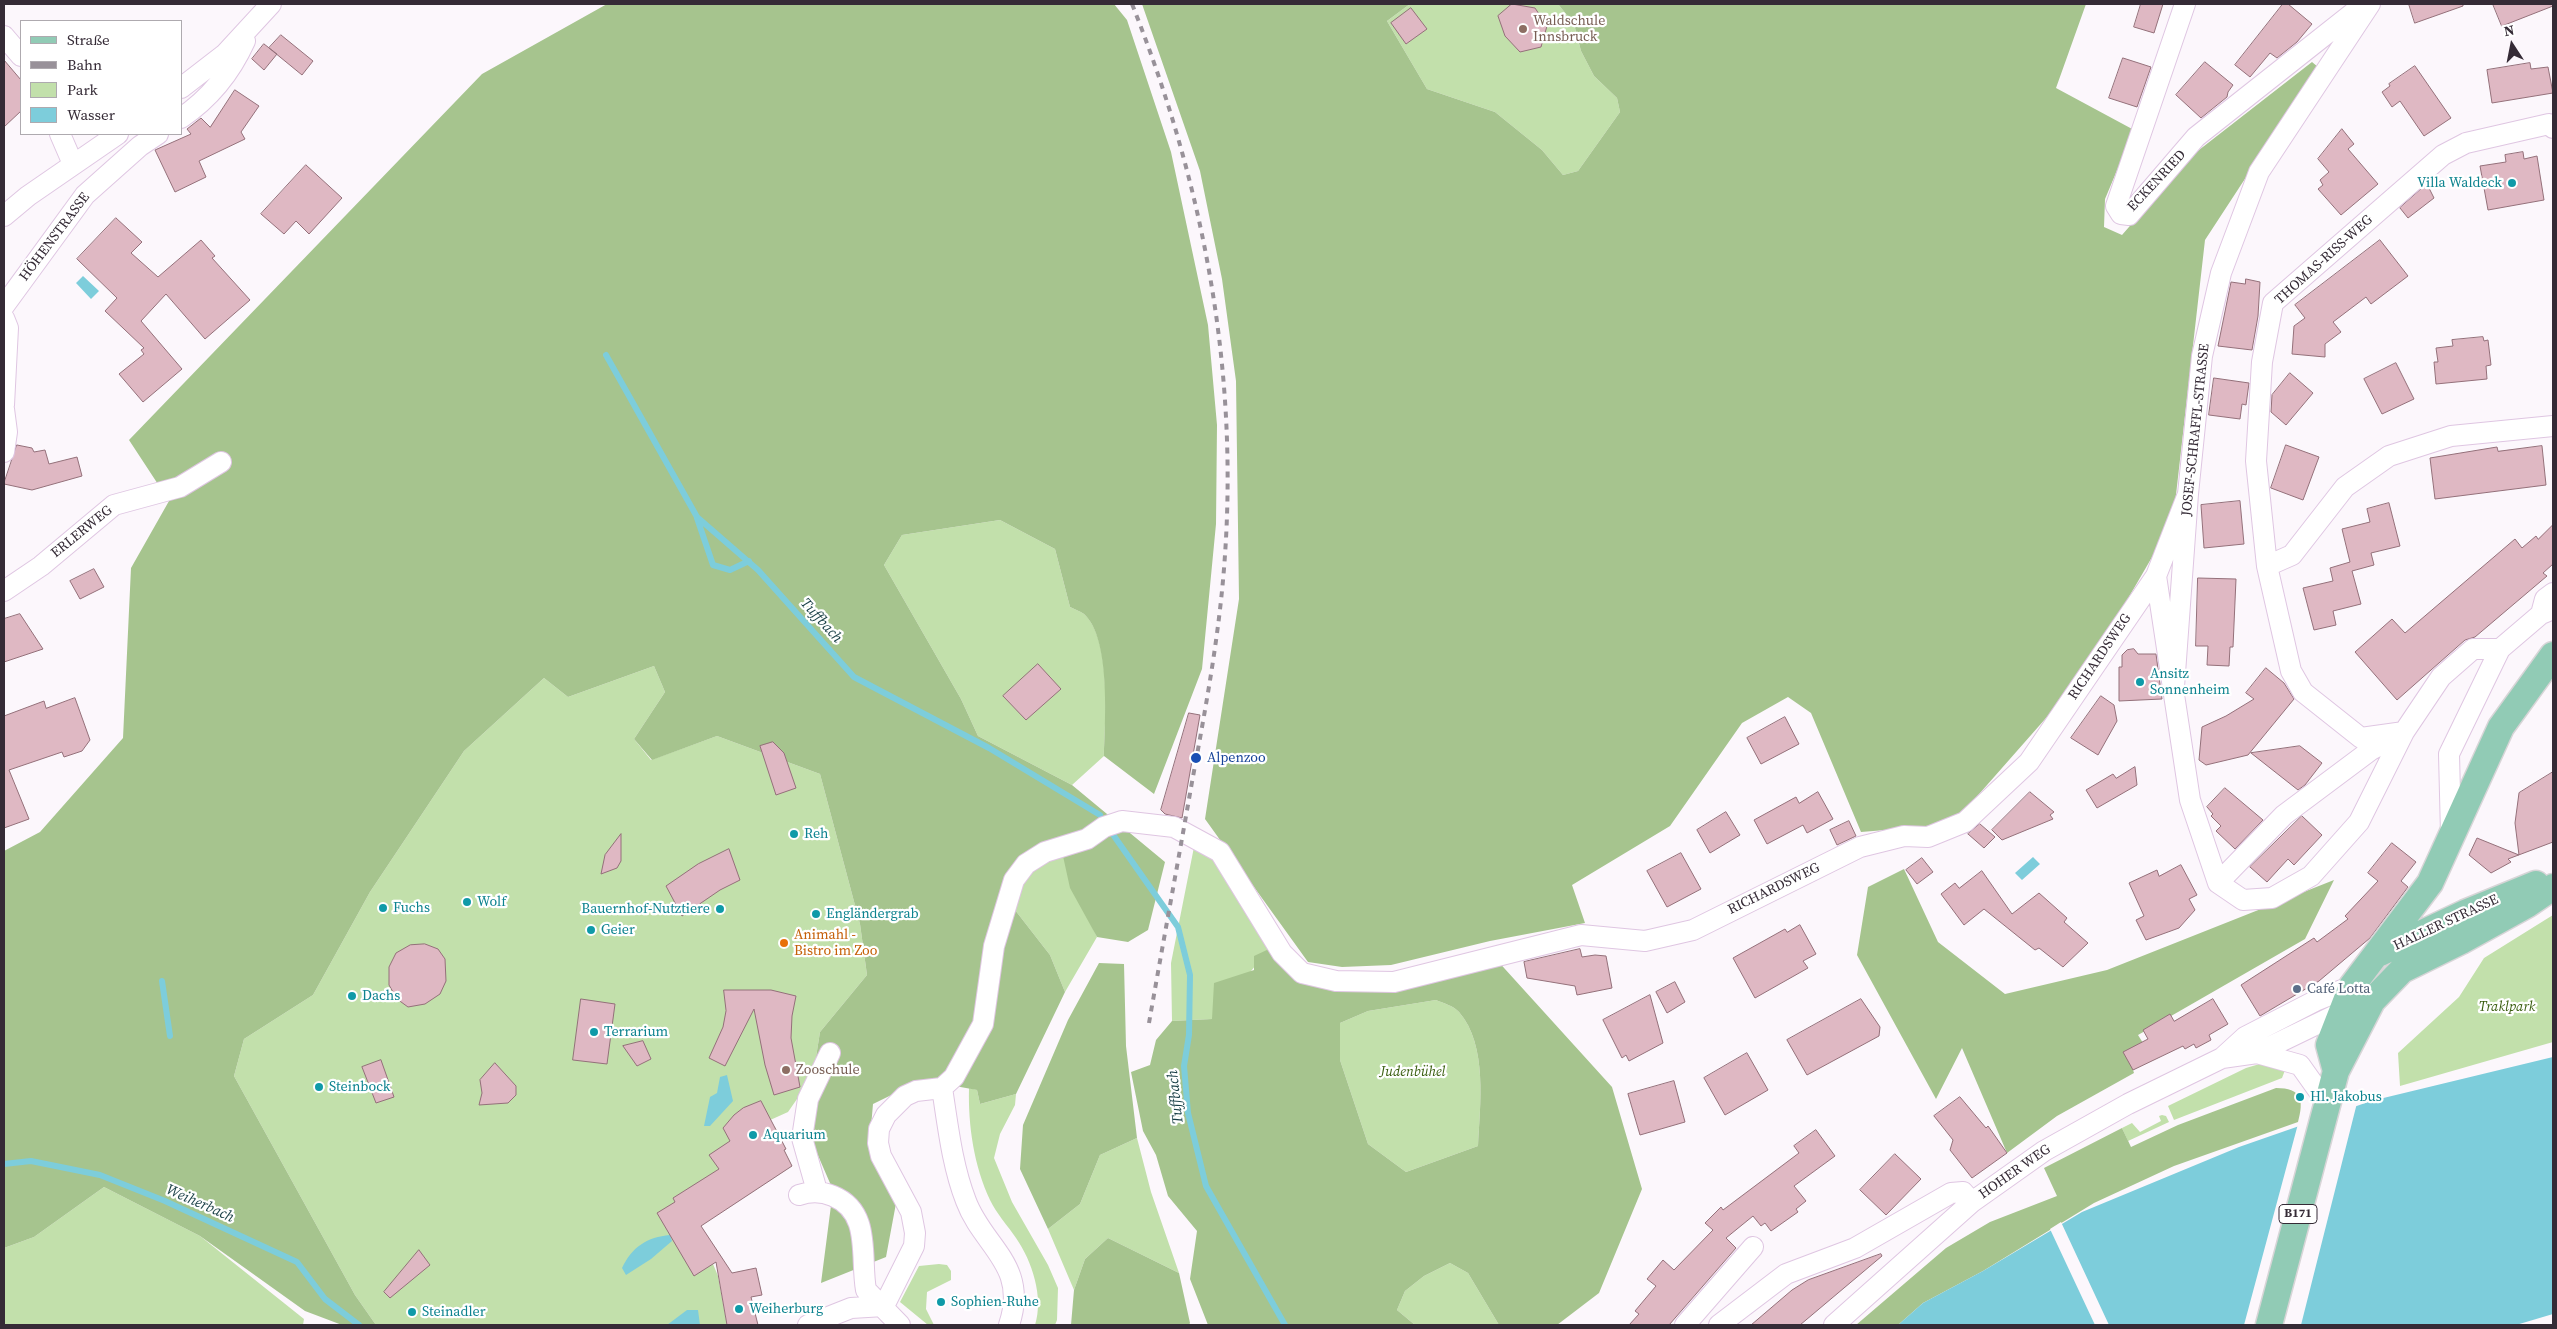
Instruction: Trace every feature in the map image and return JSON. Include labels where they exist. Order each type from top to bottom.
[{"type":"main road","points":[[2378,954],[2430,883],[2501,727],[2553,655]]},
{"type":"main road","name":"HALLER STRASSE","points":[[2327,1103],[2362,993],[2378,954],[2482,905],[2553,878]]},
{"type":"main road","points":[[2402,970],[2426,932],[2430,883]]},
{"type":"main road","name":"HALLER STRASSE","points":[[2336,1071],[2329,1045],[2342,1012],[2362,993],[2528,904],[2553,886]]},
{"type":"main road","name":"B171","points":[[2269,1325],[2327,1103]]},
{"type":"street","points":[[182,87],[225,54],[270,4]]},
{"type":"street","name":"ECKENRIED","points":[[2185,4],[2116,206],[2121,214],[2129,215],[2196,138],[2364,4]]},
{"type":"street","name":"JOSEF-SCHRAFFL-STRASSE","points":[[2174,687],[2188,494],[2202,356],[2221,273],[2259,172],[2370,4]]},
{"type":"street","points":[[182,117],[197,107],[234,65],[252,26]]},
{"type":"street","points":[[4,36],[20,55]]},
{"type":"street","name":"THOMAS-RISS-WEG","points":[[2404,732],[2361,738],[2303,692],[2290,671],[2267,566],[2256,461],[2262,362],[2273,303],[2443,155],[2466,142],[2551,126]]},
{"type":"street","points":[[60,135],[73,164]]},
{"type":"street","points":[[4,216],[73,164],[116,135]]},
{"type":"street","name":"HÖHENSTRASSE","points":[[4,306],[85,195],[140,146],[156,135]]},
{"type":"street","points":[[4,318],[8,328],[4,404]]},
{"type":"street","points":[[4,409],[7,432],[4,452]]},
{"type":"street","points":[[2267,566],[2292,555],[2345,487],[2389,456],[2451,436],[2553,426]]},
{"type":"street","name":"ERLERWEG","points":[[4,591],[41,566],[114,505],[180,488],[221,462]]},
{"type":"street","name":"RICHARDSWEG","points":[[942,1088],[954,1077],[983,1024],[994,946],[1014,880],[1026,864],[1045,852],[1087,838],[1104,827],[1122,821],[1174,827],[1220,852],[1282,953],[1302,974],[1336,981],[1394,982],[1581,935],[1645,941],[1693,930],[1860,847],[1904,836],[1928,837],[1965,822],[2029,762],[2156,576],[2188,494]]},
{"type":"street","points":[[2156,576],[2190,800],[2218,883],[2243,900],[2272,898],[2311,876],[2359,822],[2404,732],[2441,677],[2474,649],[2500,649]]},
{"type":"street","points":[[2451,836],[2449,754],[2500,649],[2547,611],[2546,599],[2553,593]]},
{"type":"street","points":[[2218,883],[2284,814],[2372,750],[2404,732]]},
{"type":"street","name":"HOHER WEG","points":[[1834,1325],[1972,1202],[2044,1151],[2137,1100],[2222,1058],[2245,1037],[2314,1001],[2362,993]]},
{"type":"street","name":"HOHER WEG","points":[[2222,1058],[2257,1052],[2342,1012]]},
{"type":"street","points":[[2257,1052],[2300,1065],[2327,1103]]},
{"type":"street","points":[[830,1053],[808,1099],[802,1138],[808,1193],[844,1201],[851,1208],[864,1241],[866,1290],[884,1306],[900,1325]]},
{"type":"street","points":[[884,1306],[914,1246],[915,1233],[911,1212],[881,1156],[878,1143],[879,1129],[886,1115],[905,1096],[916,1091],[942,1088],[949,1136],[966,1201],[1002,1258],[1010,1279],[1014,1301],[1009,1325]]},
{"type":"street","points":[[1719,1325],[1786,1274],[1855,1248],[1951,1193],[1963,1192],[1972,1202]]},
{"type":"street","points":[[1686,1325],[1753,1247]]},
{"type":"street","points":[[808,1325],[851,1308],[884,1306]]},
{"type":"green space","points":[[607,4],[1114,4],[1127,20],[1171,152],[1208,325],[1217,425],[1216,524],[1202,669],[1154,794],[1104,756],[1105,702],[1099,642],[1093,626],[1084,614],[1070,607],[1055,549],[1000,520],[902,535],[884,565],[961,699],[978,736],[1072,785],[1165,862],[1148,930],[1128,942],[1097,937],[1070,888],[1061,847],[1045,852],[1008,901],[1050,955],[1065,992],[1016,1094],[980,1104],[977,1090],[922,1080],[873,1104],[869,1150],[897,1198],[886,1257],[821,1283],[833,1190],[810,1137],[813,1076],[820,1032],[867,975],[860,924],[820,774],[717,736],[652,760],[634,739],[665,692],[654,666],[568,697],[544,678],[464,751],[370,892],[313,995],[244,1039],[234,1076],[355,1295],[376,1325],[342,1325],[305,1311],[200,1236],[104,1187],[34,1237],[4,1248],[4,851],[40,832],[123,738],[131,568],[169,501],[129,440],[482,74]]},
{"type":"green space","points":[[1142,4],[1410,4],[1387,21],[1427,89],[1495,112],[1542,150],[1563,175],[1578,171],[1620,112],[1617,98],[1594,76],[1581,51],[1574,24],[1558,4],[2086,4],[2056,88],[2134,130],[2105,199],[2104,227],[2122,235],[2190,157],[2312,62],[2318,67],[2205,240],[2173,521],[2083,676],[1965,810],[1934,826],[1861,832],[1811,713],[1788,697],[1742,723],[1670,826],[1572,885],[1585,923],[1490,941],[1391,965],[1342,967],[1308,962],[1205,819],[1239,599],[1236,381],[1222,279],[1200,171]]},
{"type":"green space","points":[[1410,4],[1558,4],[1574,24],[1581,51],[1594,76],[1617,98],[1620,112],[1578,171],[1563,175],[1542,150],[1495,112],[1427,89],[1387,21]]},
{"type":"green space","points":[[1000,520],[1055,549],[1070,607],[1084,614],[1093,626],[1099,642],[1105,681],[1104,756],[1072,785],[978,736],[961,699],[884,565],[902,535]]},
{"type":"green space","points":[[654,666],[665,692],[634,739],[651,760],[717,736],[820,774],[860,924],[867,975],[820,1032],[813,1076],[788,1112],[768,1121],[771,1129],[775,1127],[792,1166],[700,1226],[722,1258],[713,1264],[718,1276],[727,1325],[376,1325],[355,1295],[234,1076],[244,1039],[313,995],[370,892],[464,751],[544,678],[568,697]]},
{"type":"green space","points":[[1061,847],[1097,937],[1065,992],[1050,955],[1008,901],[1014,880]]},
{"type":"green space","points":[[1194,847],[1215,857],[1269,949],[1212,1019],[1172,1021],[1171,963]]},
{"type":"green space","points":[[1904,869],[1938,942],[2005,994],[2107,970],[2334,880],[2305,939],[2138,1035],[2153,1059],[2133,1070],[2134,1073],[2057,1116],[2007,1153],[1962,1048],[1936,1099],[1857,955],[1868,887]]},
{"type":"green space","name":"Traklpark","points":[[2553,915],[2553,1042],[2400,1086],[2398,1053],[2459,997],[2484,958]]},
{"type":"green space","points":[[1269,949],[1322,988],[1495,958],[1612,1087],[1642,1189],[1599,1293],[1557,1325],[1499,1325],[1468,1273],[1450,1263],[1424,1276],[1405,1291],[1397,1310],[1415,1325],[1208,1325],[1190,1279],[1197,1231],[1168,1196],[1156,1155],[1143,1131],[1131,1072],[1150,1065],[1156,1040],[1172,1021],[1212,1019],[1214,983],[1254,970],[1254,956]],"holes":[[[1436,1000],[1451,1006],[1459,1012],[1468,1026],[1474,1041],[1478,1058],[1481,1095],[1478,1146],[1406,1172],[1368,1144],[1340,1060],[1340,1023],[1368,1011]]]},
{"type":"green space","points":[[1099,963],[1124,964],[1126,1046],[1137,1138],[1100,1155],[1080,1204],[1048,1229],[1020,1169],[1023,1125],[1068,1020]]},
{"type":"green space","name":"Judenbühel","points":[[1436,1000],[1451,1006],[1459,1012],[1468,1026],[1474,1041],[1478,1058],[1481,1095],[1478,1146],[1406,1172],[1368,1144],[1340,1060],[1340,1023],[1368,1011]]},
{"type":"green space","points":[[2263,1063],[2287,1065],[2282,1078],[2174,1120],[2168,1106],[2246,1068]]},
{"type":"green space","points":[[969,1088],[977,1090],[980,1104],[1016,1094],[1015,1105],[1000,1134],[994,1158],[1012,1202],[1048,1265],[1058,1288],[1057,1320],[1055,1325],[1035,1325],[1038,1303],[1037,1291],[1027,1257],[1013,1233],[995,1210],[984,1187],[973,1145]]},
{"type":"green space","points":[[2276,1088],[2291,1090],[2299,1097],[2301,1107],[2298,1122],[2174,1166],[2094,1203],[1983,1271],[1923,1303],[1898,1325],[1856,1325],[1946,1248],[1990,1222],[2057,1196],[2044,1168],[2122,1128],[2131,1147],[2178,1125]]},
{"type":"green space","points":[[2159,1116],[2166,1116],[2169,1122],[2128,1141],[2122,1128],[2132,1123],[2140,1132],[2161,1121]]},
{"type":"green space","points":[[1137,1138],[1151,1192],[1179,1273],[1108,1238],[1085,1259],[1074,1290],[1048,1229],[1080,1204],[1100,1155]]},
{"type":"green space","points":[[104,1187],[200,1236],[304,1319],[303,1325],[4,1325],[4,1248],[34,1237]]},
{"type":"green space","points":[[1108,1238],[1179,1273],[1189,1325],[1071,1325],[1074,1290],[1085,1259]]},
{"type":"green space","points":[[1450,1263],[1468,1273],[1499,1325],[1415,1325],[1397,1310],[1405,1291],[1424,1276]]},
{"type":"green space","points":[[947,1265],[951,1271],[951,1280],[927,1292],[926,1309],[934,1325],[928,1325],[900,1302],[919,1266]]},
{"type":"water","points":[[83,276],[99,291],[91,299],[76,283]]},
{"type":"water","points":[[2033,857],[2040,864],[2022,880],[2015,873]]},
{"type":"water","points":[[2553,1057],[2553,1314],[2516,1325],[1898,1325],[1923,1303],[1983,1271],[2082,1212],[2239,1147],[2371,1101]]},
{"type":"water","points":[[727,1075],[733,1101],[710,1126],[704,1126],[710,1097],[717,1093],[720,1077]]},
{"type":"water","points":[[670,1235],[672,1241],[651,1259],[626,1275],[622,1268],[630,1254],[641,1244],[654,1238]]},
{"type":"water","points":[[687,1310],[698,1310],[700,1325],[667,1325]]},
{"type":"pier","points":[[2357,1103],[2301,1325],[2244,1325],[2298,1124]]},
{"type":"pier","points":[[2061,1222],[2109,1325],[2095,1325],[2050,1229]]},
{"type":"building","points":[[1512,4],[1535,8],[1547,26],[1541,47],[1520,52],[1505,36],[1498,16]]},
{"type":"building","points":[[2141,4],[2163,4],[2154,33],[2134,27]]},
{"type":"building","points":[[2283,4],[2288,4],[2312,24],[2297,42],[2277,58],[2270,53],[2250,77],[2235,65]]},
{"type":"building","points":[[2409,4],[2463,4],[2463,6],[2415,23]]},
{"type":"building","points":[[2493,4],[2553,4],[2553,6],[2502,26]]},
{"type":"building","points":[[1411,8],[1427,29],[1406,44],[1391,23]]},
{"type":"building","points":[[281,35],[313,61],[302,75],[269,48]]},
{"type":"building","points":[[264,44],[277,54],[264,70],[252,59]]},
{"type":"building","points":[[2123,58],[2151,67],[2137,107],[2109,98]]},
{"type":"building","points":[[4,60],[20,79],[20,112],[4,127]]},
{"type":"building","points":[[2205,62],[2233,85],[2227,97],[2201,118],[2176,95]]},
{"type":"building","points":[[2530,63],[2531,69],[2548,67],[2553,93],[2492,103],[2487,70]]},
{"type":"building","points":[[2415,66],[2451,118],[2424,136],[2400,101],[2392,107],[2382,92],[2390,86],[2389,84]]},
{"type":"building","points":[[235,90],[259,106],[241,132],[245,139],[199,161],[206,177],[175,192],[155,150],[191,134],[187,129],[201,118],[210,127]]},
{"type":"building","points":[[2342,129],[2354,144],[2348,149],[2378,184],[2341,215],[2318,189],[2323,185],[2320,180],[2329,172],[2318,159]]},
{"type":"building","name":"Villa Waldeck","points":[[2523,152],[2524,159],[2537,156],[2544,200],[2488,210],[2480,166],[2506,162],[2505,155]]},
{"type":"building","points":[[306,165],[342,198],[309,234],[296,221],[284,234],[261,214]]},
{"type":"building","points":[[2427,184],[2434,198],[2408,218],[2400,208]]},
{"type":"building","points":[[116,218],[142,242],[131,253],[158,277],[201,240],[215,256],[212,258],[250,300],[205,339],[166,294],[141,321],[182,369],[143,402],[119,374],[144,354],[141,350],[144,348],[105,311],[117,298],[77,259]]},
{"type":"building","points":[[2380,240],[2408,276],[2371,304],[2366,297],[2333,322],[2341,332],[2325,344],[2325,357],[2292,354],[2294,326],[2305,318],[2295,305]]},
{"type":"building","points":[[2246,279],[2260,282],[2258,316],[2252,350],[2218,346],[2231,282],[2245,284]]},
{"type":"building","points":[[2483,337],[2484,341],[2488,340],[2491,365],[2486,366],[2487,379],[2436,384],[2434,362],[2438,362],[2436,348],[2453,346],[2452,340]]},
{"type":"building","points":[[2396,363],[2414,399],[2382,414],[2364,379]]},
{"type":"building","points":[[2290,373],[2313,393],[2286,425],[2271,412],[2272,395]]},
{"type":"building","points":[[2214,378],[2249,383],[2246,405],[2242,404],[2240,419],[2209,415]]},
{"type":"building","points":[[17,445],[32,448],[34,452],[45,450],[49,464],[77,457],[82,476],[32,490],[4,484]]},
{"type":"building","points":[[2286,445],[2319,457],[2303,500],[2271,488]]},
{"type":"building","points":[[2542,446],[2546,485],[2435,499],[2430,458],[2497,447],[2498,451]]},
{"type":"building","points":[[2240,501],[2244,544],[2204,548],[2201,505]]},
{"type":"building","points":[[2389,503],[2400,546],[2371,553],[2374,565],[2352,571],[2361,604],[2333,611],[2336,625],[2314,630],[2303,588],[2333,581],[2330,568],[2350,562],[2342,529],[2370,522],[2367,509]]},
{"type":"building","points":[[2553,525],[2553,564],[2543,573],[2547,576],[2475,637],[2465,640],[2397,700],[2355,652],[2392,619],[2405,633],[2515,539],[2522,548],[2536,536],[2538,539]]},
{"type":"building","points":[[94,569],[104,587],[80,599],[70,581]]},
{"type":"building","points":[[2198,578],[2236,579],[2233,647],[2230,647],[2229,666],[2207,665],[2208,646],[2196,646]]},
{"type":"building","points":[[20,614],[43,649],[4,662],[4,619]]},
{"type":"building","name":"Ansitz Sonnenheim","points":[[2134,649],[2138,654],[2156,654],[2162,699],[2119,701],[2119,667],[2122,667],[2122,655],[2127,650]]},
{"type":"building","points":[[1038,664],[1061,689],[1026,720],[1003,696]]},
{"type":"building","points":[[2266,668],[2284,683],[2294,699],[2248,755],[2206,765],[2199,760],[2202,727],[2226,716],[2254,699],[2246,693]]},
{"type":"building","points":[[2101,696],[2114,705],[2117,721],[2098,755],[2071,738]]},
{"type":"building","points":[[75,698],[90,740],[82,751],[64,757],[62,752],[9,770],[29,819],[4,828],[4,716],[44,701],[46,708]]},
{"type":"building","points":[[1189,713],[1200,715],[1182,818],[1165,814],[1161,810]]},
{"type":"building","points":[[1785,717],[1799,744],[1761,764],[1747,738]]},
{"type":"building","points":[[773,742],[784,753],[796,788],[776,795],[760,746]]},
{"type":"building","points":[[2300,746],[2322,763],[2305,785],[2298,790],[2251,753]]},
{"type":"building","points":[[2135,767],[2137,785],[2097,808],[2086,790],[2113,774],[2116,778]]},
{"type":"building","points":[[2553,772],[2553,842],[2519,855],[2515,823],[2519,793]]},
{"type":"building","points":[[2225,788],[2263,820],[2235,849],[2216,831],[2221,826],[2211,816],[2213,814],[2207,807]]},
{"type":"building","points":[[1818,792],[1833,819],[1807,833],[1803,825],[1767,844],[1754,820],[1796,797],[1799,803]]},
{"type":"building","points":[[2030,792],[2054,812],[2050,815],[2053,819],[2002,840],[1992,830]]},
{"type":"building","points":[[1726,812],[1740,835],[1710,853],[1697,830]]},
{"type":"building","points":[[2302,816],[2322,835],[2294,865],[2288,859],[2267,882],[2250,867]]},
{"type":"building","points":[[1849,821],[1856,836],[1837,845],[1830,830]]},
{"type":"building","points":[[1980,824],[1995,837],[1984,848],[1968,834]]},
{"type":"building","points":[[621,834],[621,861],[617,868],[601,874],[605,855]]},
{"type":"building","points":[[2477,838],[2519,855],[2508,859],[2511,862],[2491,873],[2469,855]]},
{"type":"building","points":[[2392,843],[2416,862],[2401,881],[2408,887],[2370,938],[2319,981],[2260,1016],[2241,985],[2314,938],[2317,942],[2348,919],[2345,916],[2378,881],[2368,873]]},
{"type":"building","points":[[729,849],[740,880],[720,890],[682,916],[666,886],[698,864]]},
{"type":"building","points":[[1681,853],[1701,889],[1667,907],[1647,871]]},
{"type":"building","points":[[1922,858],[1933,872],[1917,884],[1906,870]]},
{"type":"building","points":[[2181,865],[2197,895],[2189,899],[2195,910],[2179,928],[2146,940],[2136,920],[2144,916],[2129,883],[2157,870],[2159,876]]},
{"type":"building","points":[[1982,871],[2012,914],[2039,893],[2067,918],[2064,922],[2088,943],[2063,967],[2039,948],[2035,950],[1984,909],[1964,925],[1941,894],[1955,883],[1959,888]]},
{"type":"building","points":[[1800,925],[1816,954],[1803,961],[1808,968],[1755,998],[1733,958],[1785,929],[1787,932]]},
{"type":"building","points":[[425,944],[438,949],[445,959],[446,981],[440,994],[425,1004],[408,1007],[397,999],[389,985],[389,967],[396,953],[410,945]]},
{"type":"building","points":[[1580,949],[1582,957],[1606,956],[1612,988],[1577,995],[1575,986],[1527,978],[1524,962]]},
{"type":"building","points":[[1675,982],[1685,1002],[1667,1013],[1656,992]]},
{"type":"building","points":[[724,990],[771,990],[796,996],[792,1016],[791,1038],[800,1087],[774,1095],[765,1065],[754,1009],[725,1066],[709,1058],[723,1027],[726,1011]]},
{"type":"building","points":[[1650,995],[1663,1043],[1629,1061],[1626,1055],[1622,1058],[1603,1020]]},
{"type":"building","name":"Terrarium","points":[[581,999],[615,1004],[607,1064],[573,1060]]},
{"type":"building","points":[[1861,999],[1880,1027],[1879,1036],[1807,1075],[1787,1040]]},
{"type":"building","points":[[2213,999],[2228,1024],[2209,1035],[2211,1040],[2196,1048],[2194,1044],[2185,1049],[2183,1046],[2133,1070],[2123,1052],[2148,1039],[2143,1030],[2170,1014],[2174,1021]]},
{"type":"building","points":[[643,1041],[651,1059],[637,1066],[623,1046]]},
{"type":"building","points":[[1747,1053],[1768,1090],[1725,1115],[1704,1078]]},
{"type":"building","points":[[381,1060],[394,1097],[376,1103],[362,1067]]},
{"type":"building","points":[[495,1063],[516,1086],[516,1095],[508,1103],[479,1105],[482,1093],[480,1080]]},
{"type":"building","points":[[1674,1081],[1685,1122],[1640,1135],[1628,1094]]},
{"type":"building","points":[[1960,1097],[1986,1128],[1988,1126],[2007,1153],[1972,1178],[1950,1150],[1953,1140],[1934,1116]]},
{"type":"building","points":[[761,1101],[786,1149],[784,1150],[792,1166],[701,1226],[732,1273],[756,1268],[762,1295],[751,1297],[758,1325],[727,1325],[716,1262],[694,1276],[657,1213],[675,1202],[673,1198],[719,1169],[709,1155],[730,1141],[723,1128],[743,1108]]},
{"type":"building","points":[[1816,1130],[1835,1156],[1794,1186],[1806,1201],[1796,1209],[1798,1212],[1771,1231],[1765,1223],[1761,1226],[1753,1216],[1726,1238],[1736,1248],[1669,1325],[1629,1325],[1639,1314],[1635,1311],[1656,1286],[1647,1279],[1663,1260],[1674,1270],[1713,1230],[1705,1223],[1721,1207],[1723,1210],[1799,1153],[1794,1146]]},
{"type":"building","points":[[1895,1154],[1921,1179],[1886,1215],[1860,1190]]},
{"type":"building","points":[[419,1250],[430,1265],[390,1298],[384,1292]]},
{"type":"building","points":[[1881,1254],[1882,1256],[1800,1325],[1751,1325],[1792,1290],[1808,1280]]},
{"type":"waterway","name":"Tuffbach","points":[[606,355],[697,517],[758,570],[854,677],[989,748],[1100,815]]},
{"type":"waterway","points":[[697,518],[713,565],[730,570],[749,561]]},
{"type":"waterway","name":"Tuffbach","points":[[1114,836],[1178,927],[1190,975],[1189,1035],[1184,1066],[1188,1113],[1206,1186],[1285,1325]]},
{"type":"waterway","points":[[162,981],[170,1036]]},
{"type":"waterway","name":"Weiherbach","points":[[4,1164],[31,1161],[100,1175],[165,1201],[297,1262],[325,1299],[359,1325]]},
{"type":"railway","points":[[1132,4],[1157,70],[1178,138],[1196,206],[1210,274],[1220,344],[1226,414],[1228,484],[1223,583],[1212,669],[1149,1023]]},
{"type":"place","name":"Waldschule Innsbruck","points":[[1523,29]]},
{"type":"place","name":"Villa Waldeck","points":[[2512,183]]},
{"type":"place","name":"Ansitz Sonnenheim","points":[[2140,682]]},
{"type":"place","name":"Alpenzoo","points":[[1196,758]]},
{"type":"place","name":"Reh","points":[[794,834]]},
{"type":"place","name":"Wolf","points":[[467,902]]},
{"type":"place","name":"Fuchs","points":[[383,908]]},
{"type":"place","name":"Bauernhof-Nutztiere","points":[[720,909]]},
{"type":"place","name":"Engländergrab","points":[[816,914]]},
{"type":"place","name":"Geier","points":[[591,930]]},
{"type":"place","name":"Animahl - Bistro im Zoo","points":[[784,943]]},
{"type":"place","name":"Café Lotta","points":[[2297,989]]},
{"type":"place","name":"Dachs","points":[[352,996]]},
{"type":"place","name":"Terrarium","points":[[594,1032]]},
{"type":"place","name":"Zooschule","points":[[786,1070]]},
{"type":"place","name":"Steinbock","points":[[319,1087]]},
{"type":"place","name":"Hl. Jakobus","points":[[2300,1097]]},
{"type":"place","name":"Aquarium","points":[[753,1135]]},
{"type":"place","name":"Sophien-Ruhe","points":[[941,1302]]},
{"type":"place","name":"Weiherburg","points":[[739,1309]]},
{"type":"place","name":"Steinadler","points":[[412,1312]]}]
